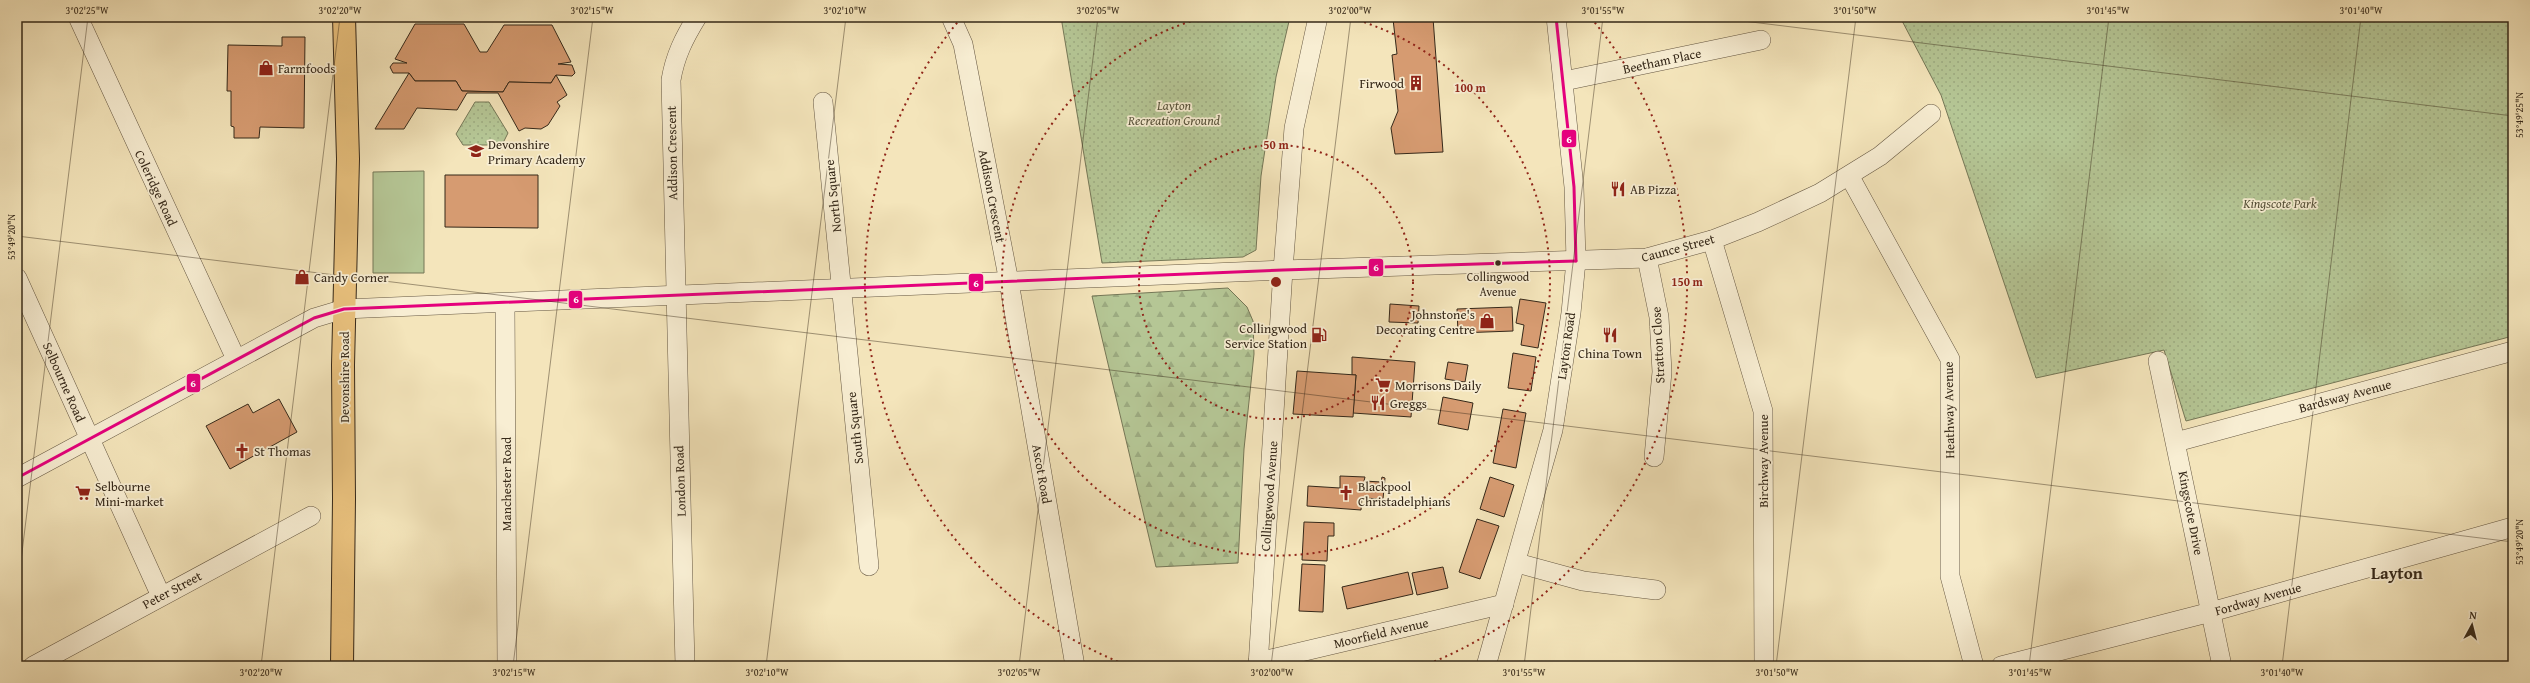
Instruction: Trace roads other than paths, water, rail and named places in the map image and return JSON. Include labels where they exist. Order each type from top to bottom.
[{"type":"main road","name":"Devonshire Road","points":[[342,666],[344,309],[348,159],[344,17]]},
{"type":"street","name":"Coleridge Road","points":[[78,17],[236,360]]},
{"type":"street","name":"Addison Crescent","points":[[675,296],[671,80],[675,59],[684,36],[697,17]]},
{"type":"street","name":"Addison Crescent","points":[[951,17],[957,25],[963,44],[1009,282]]},
{"type":"street","name":"Collingwood Avenue","points":[[1258,664],[1283,270],[1294,128],[1318,17]]},
{"type":"street","name":"Layton Road","points":[[1486,666],[1517,563],[1553,430],[1571,313],[1576,262],[1574,187],[1564,81],[1556,17]]},
{"type":"street","name":"Beetham Place","points":[[1564,81],[1761,40]]},
{"type":"street","name":"North Square","points":[[823,102],[842,289]]},
{"type":"street","name":"Caunce Street","points":[[17,478],[314,318],[344,309],[1283,270],[1576,262],[1647,258],[1712,240],[1793,206],[1850,177],[1931,114]]},
{"type":"street","name":"Heathway Avenue","points":[[1850,177],[1950,359],[1950,576],[1974,666]]},
{"type":"street","name":"Birchway Avenue","points":[[1712,240],[1763,410],[1764,666]]},
{"type":"street","name":"Stratton Close","points":[[1647,258],[1660,317],[1662,372],[1654,457]]},
{"type":"street","name":"Selbourne Road","points":[[17,278],[161,596]]},
{"type":"street","name":"Ascot Road","points":[[1009,282],[1075,666]]},
{"type":"street","name":"South Square","points":[[842,289],[869,566]]},
{"type":"street","name":"London Road","points":[[675,296],[685,666]]},
{"type":"street","name":"Manchester Road","points":[[505,303],[507,666]]},
{"type":"street","name":"Bardsway Avenue","points":[[2176,442],[2513,351]]},
{"type":"street","name":"Kingscote Drive","points":[[2158,361],[2222,666]]},
{"type":"street","name":"Peter Street","points":[[33,666],[311,516]]},
{"type":"street","name":"Fordway Avenue","points":[[2001,666],[2211,612],[2513,527]]},
{"type":"street","points":[[1517,563],[1583,581],[1656,590]]},
{"type":"street","name":"Moorfield Avenue","points":[[1258,664],[1504,604]]},
{"type":"place","name":"Farmfoods","points":[[266,68]]},
{"type":"place","name":"Firwood","points":[[1416,83]]},
{"type":"place","name":"Devonshire Primary Academy","points":[[476,151]]},
{"type":"place","name":"AB Pizza","points":[[1618,189]]},
{"type":"place","name":"Collingwood Avenue","points":[[1498,263]]},
{"type":"place","name":"Candy Corner","points":[[302,277]]},
{"type":"place","name":"Johnstone's Decorating Centre","points":[[1487,321]]},
{"type":"place","name":"Collingwood Service Station","points":[[1319,335]]},
{"type":"place","name":"China Town","points":[[1610,335]]},
{"type":"place","name":"Morrisons Daily","points":[[1383,385]]},
{"type":"place","name":"Greggs","points":[[1378,403]]},
{"type":"place","name":"St Thomas","points":[[242,451]]},
{"type":"place","name":"Selbourne Mini-market","points":[[83,493]]},
{"type":"place","name":"Blackpool Christadelphians","points":[[1346,493]]},
{"type":"district","name":"Layton","points":[[2397,572]]},
{"type":"park label","name":"Layton Recreation Ground","points":[[1174,112]]},
{"type":"park label","name":"Kingscote Park","points":[[2280,203]]}]
